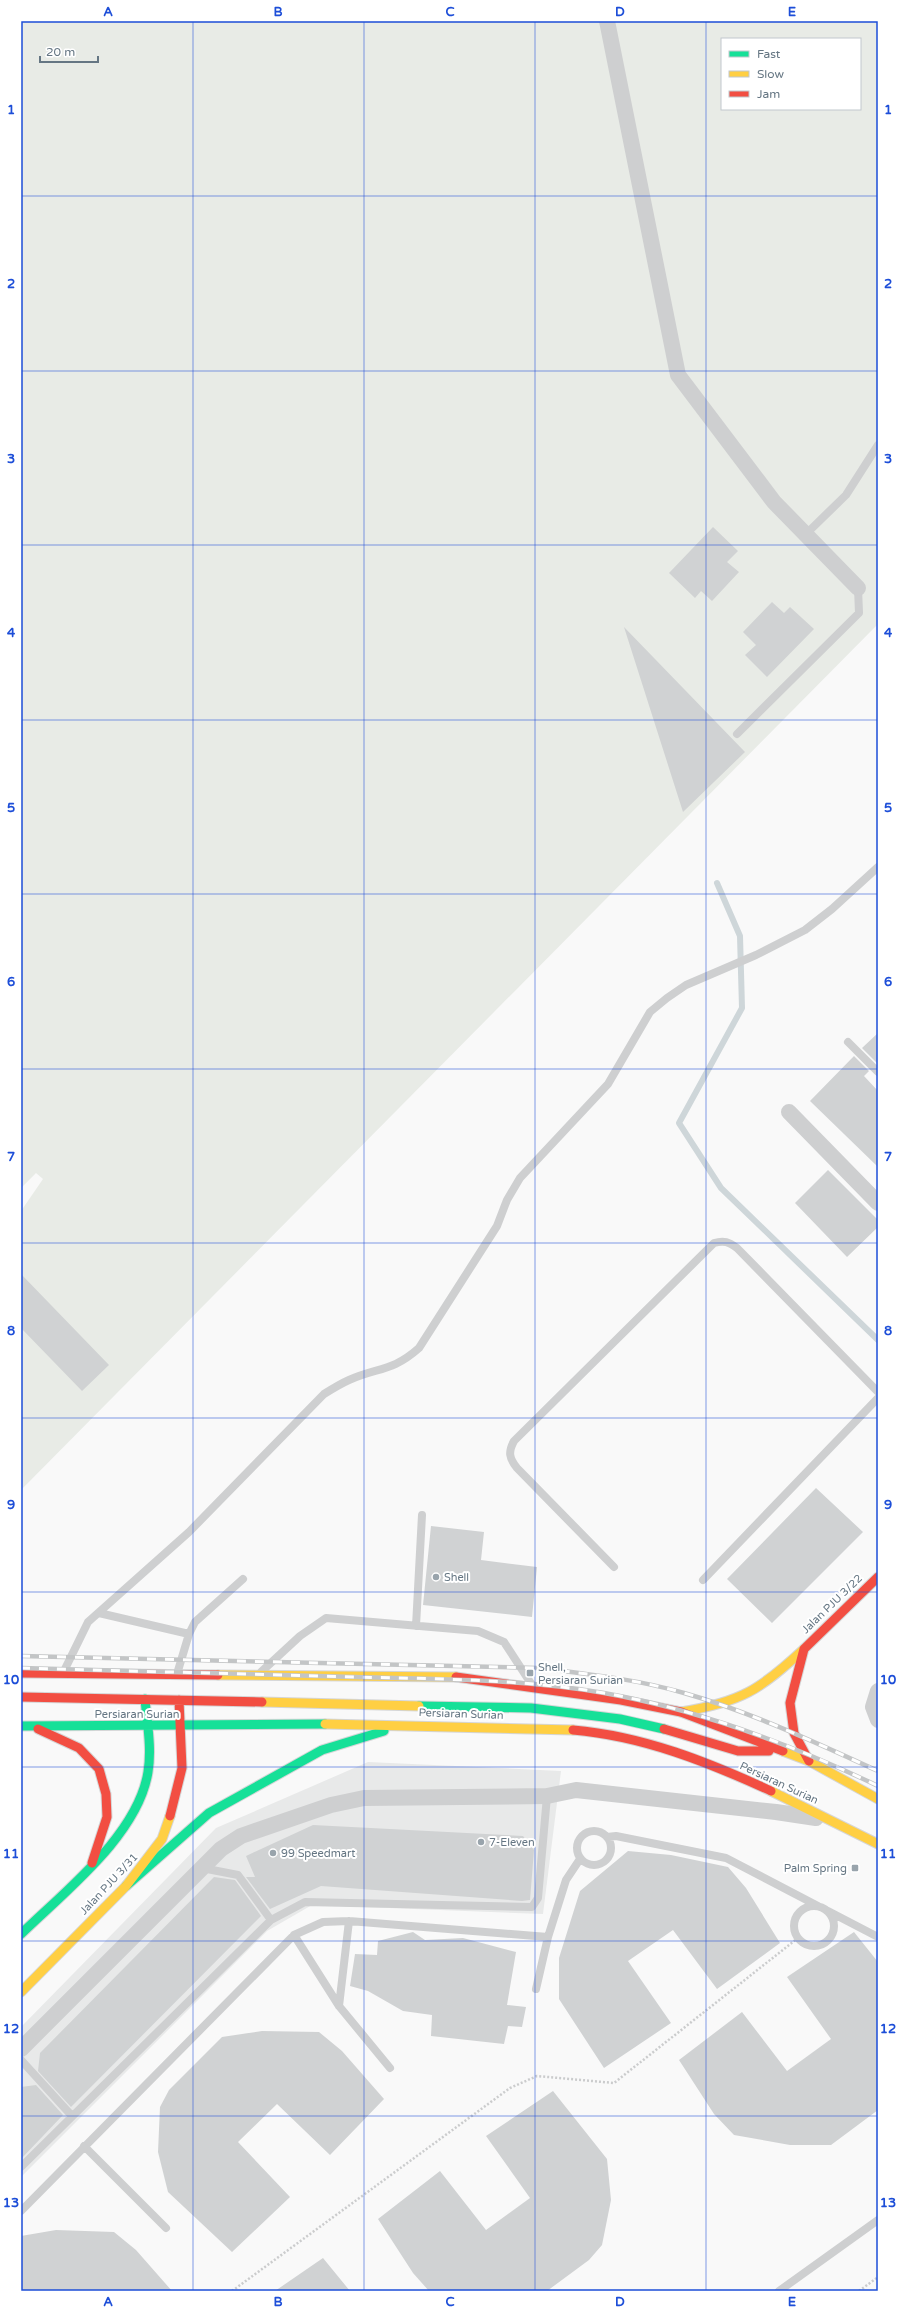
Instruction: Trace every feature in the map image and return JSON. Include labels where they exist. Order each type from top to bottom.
[{"type":"main road","name":"Jalan PJU 3/22","points":[[681,1712],[719,1705],[752,1692],[775,1676],[878,1577]]},
{"type":"main road","points":[[804,1649],[790,1703],[794,1733],[809,1761]]},
{"type":"main road","points":[[21,1673],[456,1677],[533,1687],[621,1700],[681,1712],[809,1761],[878,1799]]},
{"type":"main road","points":[[21,1697],[531,1708],[620,1718],[680,1732],[738,1751],[783,1751]]},
{"type":"main road","points":[[21,1934],[92,1863],[118,1835],[130,1819],[142,1795],[148,1772],[145,1699]]},
{"type":"main road","name":"Jalan PJU 3/31","points":[[21,1992],[126,1886],[162,1839],[174,1806],[182,1768],[179,1700]]},
{"type":"main road","points":[[126,1886],[209,1814],[256,1785],[322,1750],[406,1724]]},
{"type":"main road","name":"Persiaran Surian","points":[[21,1726],[406,1724],[575,1731],[620,1737],[679,1753],[764,1787],[878,1844]]},
{"type":"main road","points":[[31,1726],[79,1748],[99,1769],[106,1794],[107,1817],[92,1863]]},
{"type":"street","points":[[607,21],[678,376],[774,502],[858,588]]},
{"type":"street","points":[[789,1112],[878,1203]]},
{"type":"street","points":[[878,1691],[873,1707],[878,1720]]},
{"type":"street","points":[[21,2049],[221,1849],[241,1836],[331,1805],[364,1798],[548,1796],[576,1790],[776,1812],[833,1821]]},
{"type":"lane","points":[[805,535],[846,495],[878,445]]},
{"type":"lane","points":[[737,734],[859,612],[858,588]]},
{"type":"lane","points":[[63,1673],[88,1622],[189,1532],[324,1394],[349,1380],[391,1367],[405,1360],[419,1348],[497,1226],[507,1200],[516,1183],[608,1084],[650,1012],[686,985],[756,955],[805,930],[832,910],[878,867]]},
{"type":"lane","points":[[848,1042],[878,1072]]},
{"type":"lane","points":[[614,1568],[517,1468],[510,1460],[509,1450],[514,1441],[714,1243],[722,1240],[730,1242],[737,1248],[878,1392]]},
{"type":"lane","points":[[703,1580],[878,1398]]},
{"type":"lane","points":[[416,1626],[422,1515]]},
{"type":"lane","points":[[177,1674],[187,1633],[195,1622],[243,1579]]},
{"type":"lane","points":[[99,1613],[187,1633]]},
{"type":"lane","points":[[258,1675],[300,1636],[326,1618],[478,1631],[504,1642],[533,1687]]},
{"type":"lane","points":[[21,2167],[271,1920],[305,1902],[532,1907],[538,1898],[548,1796]]},
{"type":"lane","points":[[597,1831],[607,1837],[611,1847],[608,1858],[605,1862],[595,1866],[584,1863],[580,1859],[576,1848],[581,1837],[585,1833],[597,1831]]},
{"type":"lane","points":[[607,1837],[616,1836],[726,1858],[878,1937]]},
{"type":"lane","points":[[536,1989],[548,1937],[566,1880],[580,1859]]},
{"type":"lane","points":[[201,1868],[238,1874],[271,1920]]},
{"type":"lane","points":[[805,1908],[822,1908],[833,1920],[832,1934],[829,1940],[823,1944],[810,1945],[798,1938],[794,1925],[796,1918],[805,1908]]},
{"type":"lane","points":[[21,2211],[294,1935],[323,1922],[349,1921],[548,1937]]},
{"type":"lane","points":[[339,2006],[349,1921]]},
{"type":"lane","points":[[294,1935],[339,2006],[390,2068]]},
{"type":"lane","points":[[21,2060],[72,2116]]},
{"type":"lane","points":[[84,2146],[166,2228]]},
{"type":"lane","points":[[779,2291],[878,2220]]},
{"type":"path","points":[[232,2291],[510,2088],[537,2076],[614,2083],[798,1938]]},
{"type":"path","points":[[859,2291],[878,2277]]},
{"type":"shaded area","points":[[21,21],[878,21],[878,624],[21,1490],[21,1211],[43,1179],[36,1173],[21,1188]]},
{"type":"shaded area","points":[[368,1762],[561,1771],[543,1914],[312,1905],[267,1931],[21,2177],[21,2027],[216,1828]]},
{"type":"building","points":[[713,527],[738,551],[727,562],[739,572],[712,601],[701,591],[695,598],[669,573]]},
{"type":"building","points":[[772,602],[784,613],[790,607],[814,629],[767,677],[745,655],[756,645],[743,632]]},
{"type":"building","points":[[624,627],[745,752],[683,812]]},
{"type":"building","points":[[878,1033],[878,1061],[877,1063],[862,1048]]},
{"type":"building","points":[[854,1056],[869,1071],[864,1076],[878,1091],[878,1167],[810,1101]]},
{"type":"building","points":[[828,1170],[878,1220],[878,1227],[847,1257],[795,1203]]},
{"type":"building","points":[[21,1274],[109,1365],[82,1391],[21,1328]]},
{"type":"building","points":[[816,1488],[863,1532],[772,1623],[727,1579]]},
{"type":"building","points":[[431,1526],[484,1532],[481,1560],[537,1567],[532,1617],[423,1605]]},
{"type":"building","points":[[313,1825],[523,1836],[534,1850],[530,1900],[522,1901],[321,1886],[270,1909],[246,1877],[255,1877],[246,1856]]},
{"type":"building","points":[[628,1851],[671,1855],[728,1867],[746,1888],[780,1943],[717,1989],[673,1930],[628,1961],[671,2023],[604,2068],[559,1999],[559,1958],[580,1891]]},
{"type":"building","points":[[214,1877],[235,1880],[261,1916],[71,2107],[38,2071],[40,2053]]},
{"type":"building","points":[[413,1932],[425,1940],[463,1938],[516,1952],[507,2005],[526,2007],[522,2027],[508,2026],[504,2044],[431,2036],[432,2015],[403,2011],[368,1991],[350,1986],[355,1954],[377,1955],[378,1941]]},
{"type":"building","points":[[854,1932],[878,1962],[878,2110],[831,2145],[790,2145],[734,2135],[714,2114],[679,2060],[742,2012],[787,2071],[831,2039],[787,1977]]},
{"type":"building","points":[[262,2031],[319,2032],[342,2051],[384,2099],[330,2155],[277,2104],[238,2142],[290,2197],[232,2252],[168,2192],[158,2152],[160,2107],[169,2090],[222,2037]]},
{"type":"building","points":[[36,2085],[63,2115],[21,2159],[21,2087]]},
{"type":"building","points":[[553,2091],[607,2159],[611,2200],[602,2245],[589,2260],[547,2291],[429,2291],[413,2273],[378,2219],[440,2171],[486,2230],[530,2198],[486,2136]]},
{"type":"building","points":[[56,2230],[114,2232],[136,2250],[172,2291],[21,2291],[21,2236]]},
{"type":"building","points":[[323,2258],[350,2291],[275,2291]]},
{"type":"waterway","points":[[717,883],[740,936],[742,1008],[679,1123],[721,1188],[878,1340]]},
{"type":"railway","points":[[21,1656],[538,1668],[593,1675],[666,1688],[734,1709],[782,1728],[878,1771]]},
{"type":"railway","points":[[21,1668],[449,1679],[511,1682],[573,1688],[640,1700],[710,1719],[744,1730],[812,1756],[878,1786]]},
{"type":"traffic: fast","points":[[21,1934],[97,1860],[115,1840],[130,1818],[141,1795],[148,1772],[149,1745],[145,1699]]},
{"type":"traffic: fast","points":[[419,1706],[531,1708],[620,1719],[664,1729]]},
{"type":"traffic: fast","points":[[21,1726],[325,1724]]},
{"type":"traffic: fast","points":[[126,1886],[209,1813],[322,1750],[384,1731]]},
{"type":"traffic: slow","points":[[681,1712],[719,1704],[748,1692],[775,1675],[804,1649]]},
{"type":"traffic: slow","points":[[218,1675],[456,1677]]},
{"type":"traffic: slow","points":[[262,1702],[419,1706]]},
{"type":"traffic: slow","points":[[325,1724],[573,1730]]},
{"type":"traffic: slow","points":[[783,1751],[809,1761],[878,1799]]},
{"type":"traffic: slow","points":[[771,1791],[878,1844]]},
{"type":"traffic: slow","points":[[21,1992],[126,1886],[162,1839],[170,1816]]},
{"type":"traffic: jam","points":[[809,1761],[794,1733],[790,1703],[804,1649],[878,1577]]},
{"type":"traffic: jam","points":[[21,1673],[218,1675]]},
{"type":"traffic: jam","points":[[456,1677],[621,1700],[681,1712],[783,1751]]},
{"type":"traffic: jam","points":[[21,1697],[262,1702]]},
{"type":"traffic: jam","points":[[170,1816],[182,1768],[179,1700]]},
{"type":"traffic: jam","points":[[38,1729],[79,1748],[99,1769],[106,1794],[107,1817],[92,1863]]},
{"type":"traffic: jam","points":[[664,1729],[738,1751],[769,1751]]},
{"type":"traffic: jam","points":[[573,1730],[599,1733],[650,1744],[723,1770],[771,1791]]},
{"type":"place","name":"Shell","points":[[436,1577]]},
{"type":"place","name":"Shell, Persiaran Surian","points":[[530,1673]]},
{"type":"place","name":"7-Eleven","points":[[481,1842]]},
{"type":"place","name":"99 Speedmart","points":[[273,1853]]},
{"type":"place","name":"Palm Spring","points":[[855,1868]]}]
